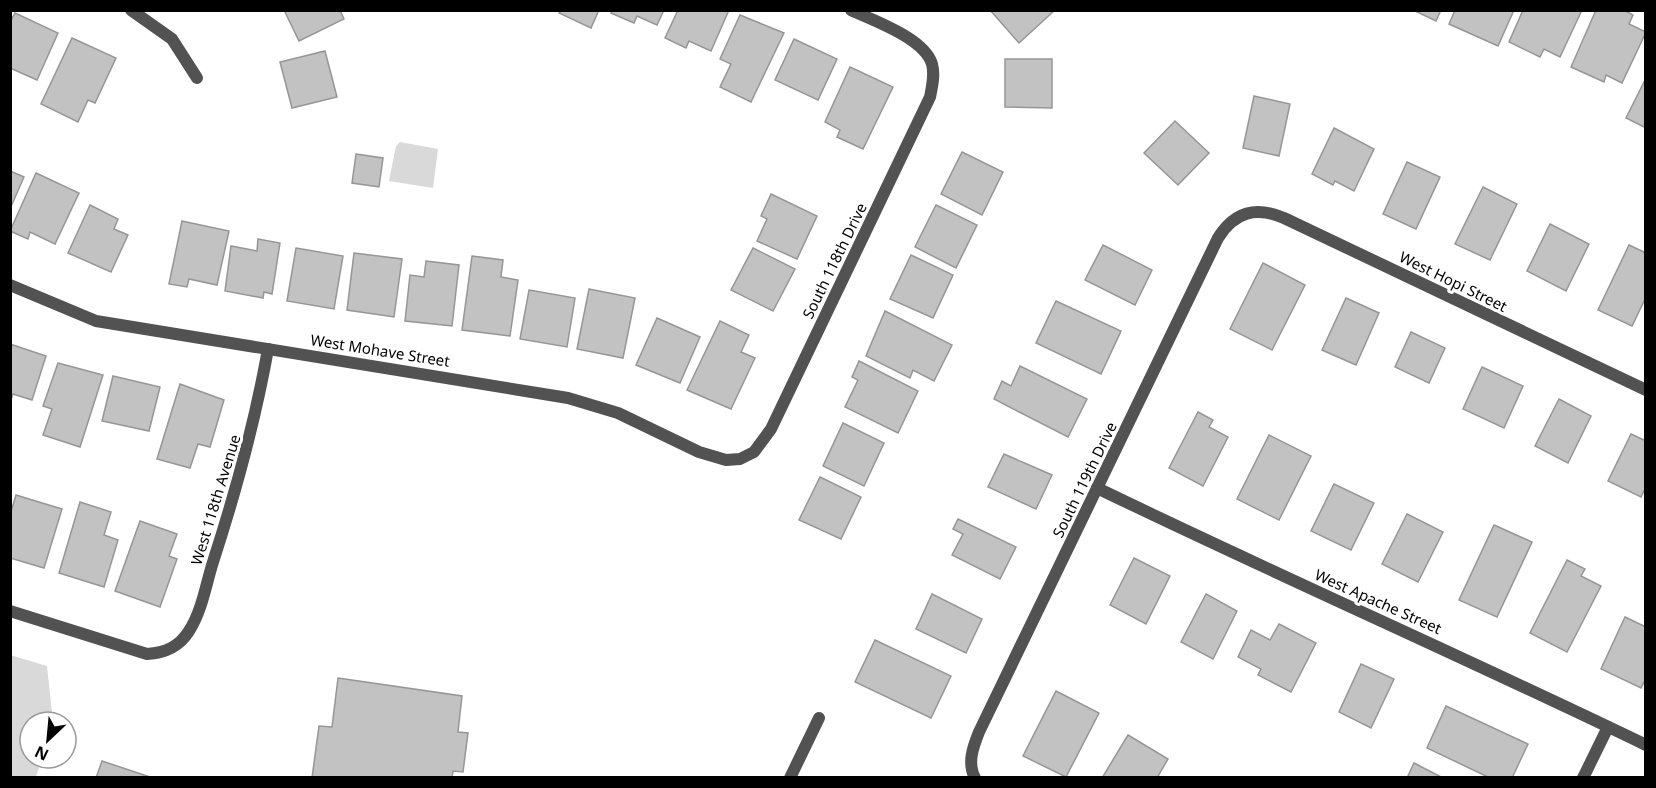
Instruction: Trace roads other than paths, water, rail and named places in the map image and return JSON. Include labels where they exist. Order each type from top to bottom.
[{"type":"street","points":[[131,10],[172,39],[197,78]]},
{"type":"street","name":"South 118th Drive","points":[[740,459],[754,452],[771,429],[923,114],[933,81],[932,63],[921,49],[907,38],[851,10]]},
{"type":"street","name":"West Hopi Street","points":[[1245,212],[1266,212],[1284,218],[1646,390]]},
{"type":"street","name":"South 119th Drive","points":[[973,774],[971,758],[979,732],[1097,488],[1218,238],[1233,219],[1245,212]]},
{"type":"street","name":"West Mohave Street","points":[[10,285],[96,321],[552,394],[618,413],[712,457],[740,459]]},
{"type":"street","name":"West 118th Avenue","points":[[10,611],[135,651],[154,653],[171,649],[181,642],[195,620],[248,449],[268,349]]},
{"type":"street","name":"West Apache Street","points":[[1097,488],[1220,548],[1410,633],[1646,745]]},
{"type":"street","points":[[790,777],[819,718]]},
{"type":"street","points":[[1583,777],[1608,727]]}]
